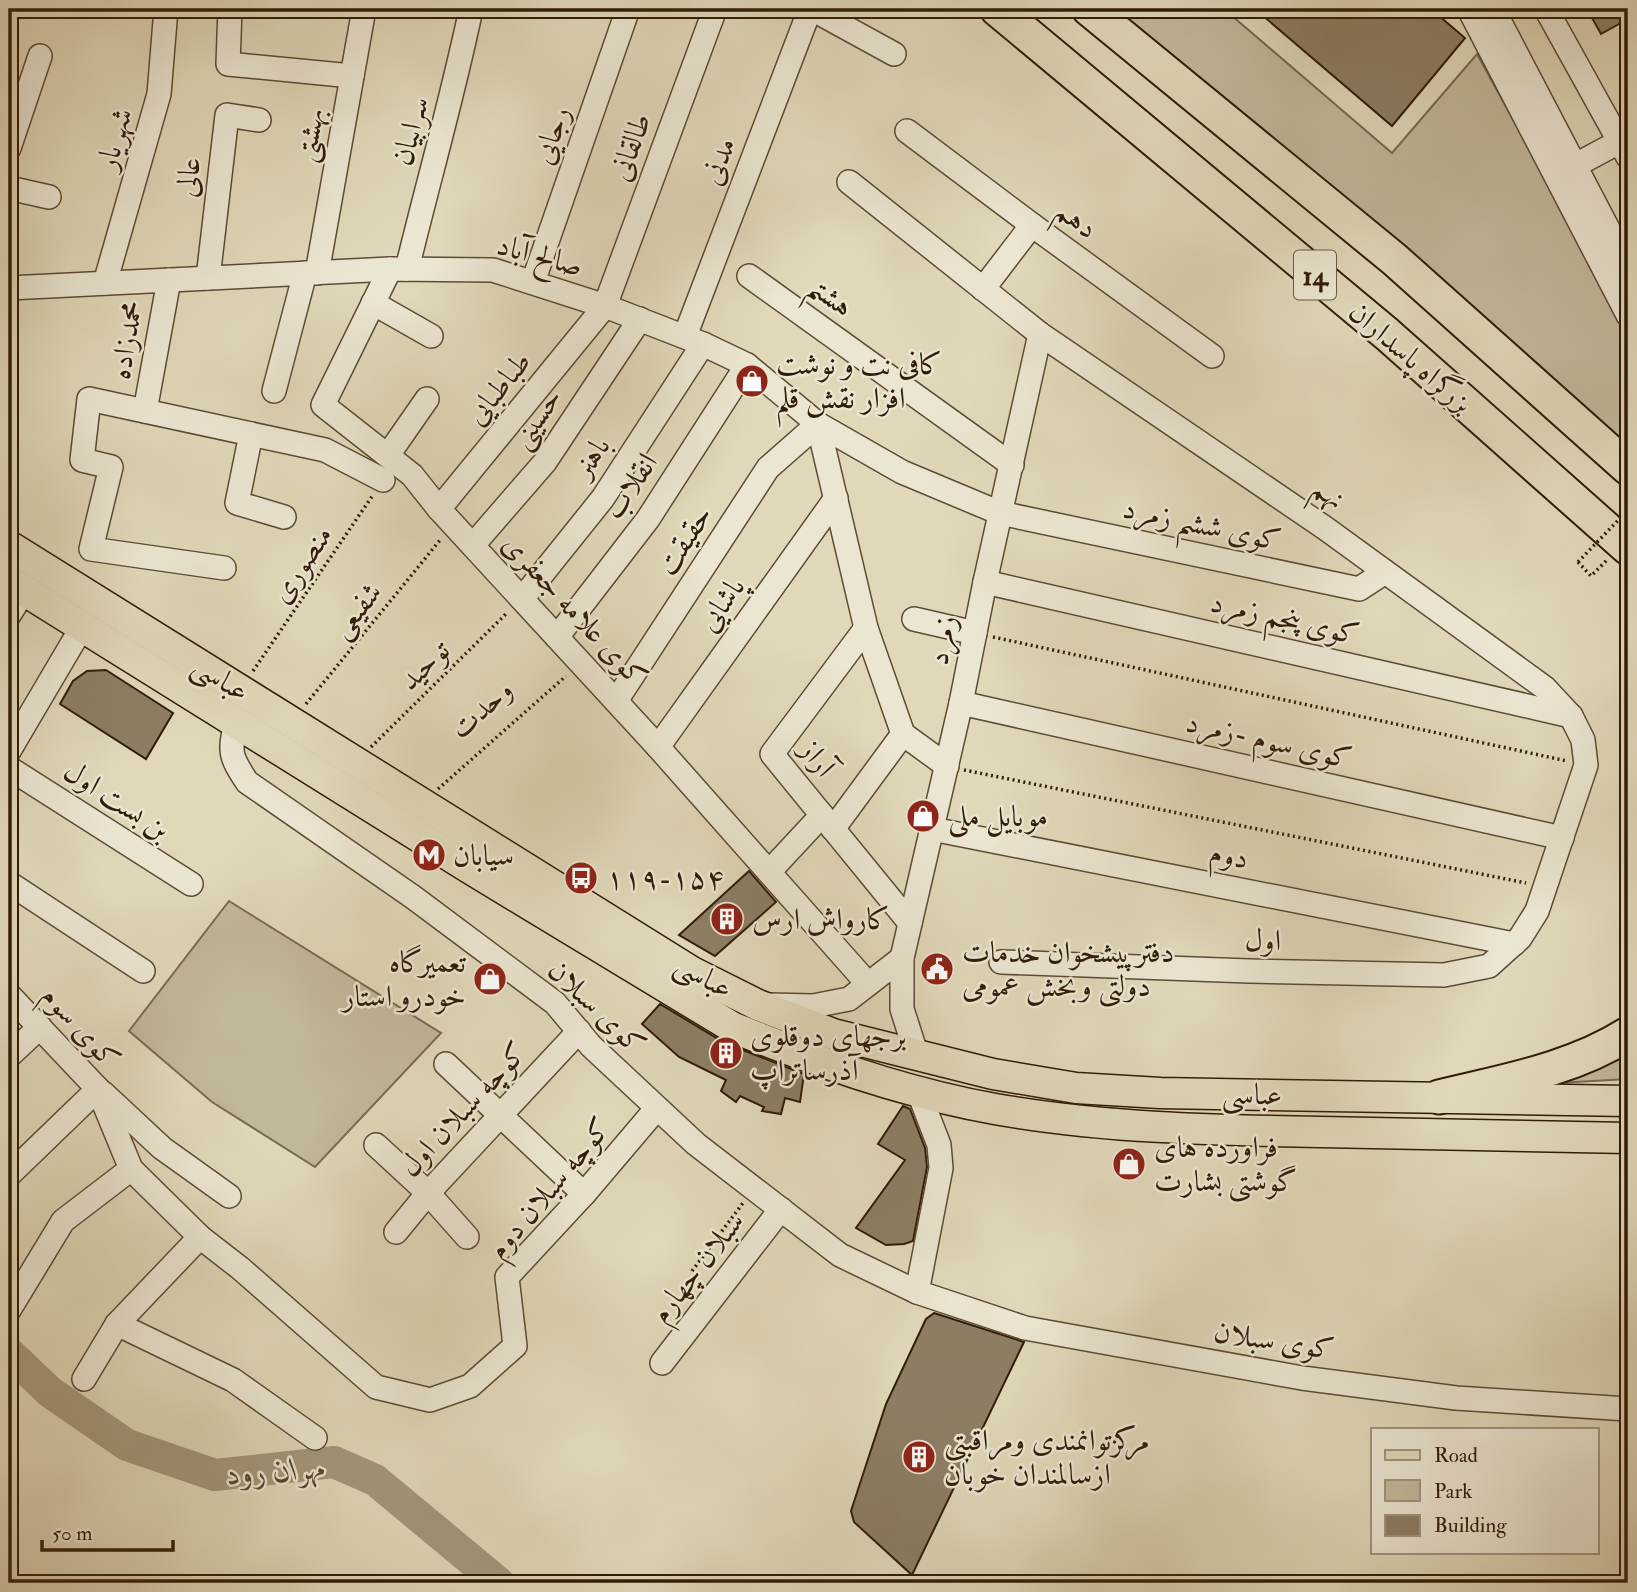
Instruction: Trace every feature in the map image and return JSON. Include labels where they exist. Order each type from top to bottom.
[{"type":"highway","name":"بزرگراه پاسداران","points":[[997,9],[1387,334],[1628,548]]},
{"type":"highway","name":"بزرگراه پاسداران","points":[[1089,9],[1394,259],[1628,468]]},
{"type":"highway","points":[[1439,1097],[1559,1068],[1628,1034]]},
{"type":"main road","name":"عباسى","points":[[10,550],[292,722],[692,972],[758,1005],[833,1034],[993,1074],[1076,1088],[1160,1093],[1628,1101]]},
{"type":"main road","name":"عباسى","points":[[14,596],[82,627],[471,869],[732,1027],[779,1047],[919,1093],[996,1109],[1084,1121],[1177,1129],[1628,1138]]},
{"type":"main road","points":[[471,869],[487,844]]},
{"type":"street","name":"شهریار","points":[[106,283],[159,94],[166,9]]},
{"type":"street","points":[[230,9],[228,64],[352,76]]},
{"type":"street","name":"بهشتی","points":[[274,391],[311,273],[364,9]]},
{"type":"street","name":"سرابیان","points":[[398,269],[431,169],[458,74],[471,9]]},
{"type":"street","name":"رجایی","points":[[533,282],[628,9]]},
{"type":"street","name":"طالقانی","points":[[605,306],[715,9]]},
{"type":"street","points":[[811,9],[894,54]]},
{"type":"street","name":"مدنی","points":[[694,340],[811,9]]},
{"type":"street","points":[[1469,9],[1566,171],[1628,267]]},
{"type":"street","points":[[1493,9],[1628,315]]},
{"type":"street","points":[[1546,9],[1625,145],[1566,171]]},
{"type":"street","points":[[9,148],[40,55]]},
{"type":"street","name":"عالی","points":[[208,278],[227,115],[259,120]]},
{"type":"street","name":"دهم","points":[[907,131],[1212,356]]},
{"type":"street","name":"نهم","points":[[849,182],[1040,334],[1325,528],[1545,688],[1571,716],[1583,740],[1586,765]]},
{"type":"street","points":[[9,188],[49,197]]},
{"type":"street","points":[[983,289],[1032,225]]},
{"type":"street","name":"صالح آباد","points":[[9,288],[398,269],[493,270],[640,319],[747,365],[818,424],[902,472],[1000,513]]},
{"type":"street","name":"کوی علامه جعفری","points":[[398,269],[373,303],[323,405],[412,475],[446,517],[658,747],[868,984]]},
{"type":"street","name":"هشتم","points":[[750,276],[1012,465]]},
{"type":"street","name":"محمدزاده","points":[[145,411],[169,280]]},
{"type":"street","points":[[373,303],[430,336]]},
{"type":"street","name":"طباطبایی","points":[[446,517],[605,306]]},
{"type":"street","name":"حسینی","points":[[473,545],[545,462],[640,319]]},
{"type":"street","name":"زمرد","points":[[917,1056],[902,1009],[902,958],[961,703],[1040,334]]},
{"type":"street","name":"باهنر","points":[[522,599],[603,498],[694,340]]},
{"type":"street","name":"انقلاب","points":[[557,637],[648,519],[747,365]]},
{"type":"street","points":[[224,568],[91,549],[111,467],[82,460],[89,399],[325,450],[383,480]]},
{"type":"street","points":[[388,455],[427,399]]},
{"type":"street","points":[[818,424],[866,628],[903,734],[947,766]]},
{"type":"street","name":"حقیقت","points":[[616,701],[768,468],[818,424]]},
{"type":"street","points":[[251,434],[237,503],[284,517]]},
{"type":"street","name":"پاشایی","points":[[658,747],[836,498]]},
{"type":"street","name":"کوی ششم زمرد","points":[[1000,513],[1359,589],[1385,572]]},
{"type":"street","name":"کوی پنجم زمرد","points":[[985,582],[1571,716]]},
{"type":"street","points":[[914,619],[975,633]]},
{"type":"street","points":[[9,751],[82,627]]},
{"type":"street","name":"آراز","points":[[866,628],[772,754],[910,923]]},
{"type":"street","name":"کوی سوم -زمرد","points":[[961,703],[1562,838]]},
{"type":"street","name":"کوی سبلان","points":[[236,723],[230,746],[237,766],[247,782],[413,897],[555,1003],[592,1046],[696,1144],[840,1255],[918,1292],[1025,1328],[1302,1378],[1455,1398],[1628,1409]]},
{"type":"street","points":[[769,872],[828,822],[903,734]]},
{"type":"street","points":[[1514,944],[1537,911],[1586,765]]},
{"type":"street","name":"بن بست اول","points":[[9,768],[191,884]]},
{"type":"street","name":"دوم","points":[[932,829],[1514,944]]},
{"type":"street","points":[[9,883],[143,971]]},
{"type":"street","name":"اول","points":[[1002,962],[1444,975],[1489,966],[1514,944]]},
{"type":"street","points":[[758,1005],[813,1006],[849,999],[902,958]]},
{"type":"street","name":"کوی سوم","points":[[9,995],[98,1089],[131,1169],[200,1237]]},
{"type":"street","points":[[9,1056],[40,1027]]},
{"type":"street","name":"کوچه سبلان اول","points":[[396,1231],[579,1031]]},
{"type":"street","points":[[446,1065],[584,1194]]},
{"type":"street","points":[[9,1175],[98,1089],[162,1148],[229,1196]]},
{"type":"street","points":[[918,1292],[941,1168],[939,1145],[919,1093]]},
{"type":"street","name":"کوچه سبلان دوم","points":[[200,1237],[240,1268],[376,1387],[430,1400],[470,1386],[514,1346],[507,1276],[584,1194],[657,1108]]},
{"type":"street","points":[[376,1145],[428,1194],[467,1237]]},
{"type":"street","points":[[9,1310],[63,1222],[131,1169]]},
{"type":"street","name":"سبلان چهارم","points":[[662,1363],[781,1209]]},
{"type":"street","points":[[84,1379],[117,1324],[200,1237]]},
{"type":"street","points":[[117,1324],[233,1380],[314,1438]]},
{"type":"path","name":"منصوری","points":[[240,690],[383,480]]},
{"type":"path","points":[[1591,576],[1578,562],[1628,510]]},
{"type":"path","name":"شفیعی","points":[[292,722],[446,517]]},
{"type":"path","name":"توحید","points":[[356,762],[522,599]]},
{"type":"path","points":[[975,633],[1586,765]]},
{"type":"path","name":"وحدت","points":[[422,804],[581,663]]},
{"type":"path","points":[[947,766],[1545,887]]},
{"type":"path","points":[[692,1271],[753,1188]]},
{"type":"green space","points":[[1102,9],[1224,9],[1392,153],[1477,54],[1628,328],[1628,453]]},
{"type":"green space","points":[[229,901],[441,1033],[315,1167],[212,1102],[129,1031]]},
{"type":"green space","points":[[1628,1049],[1628,1079],[1557,1083]]},
{"type":"building","points":[[1255,9],[1431,9],[1465,38],[1392,126]]},
{"type":"building","points":[[1587,9],[1628,9],[1628,19],[1601,34]]},
{"type":"building","points":[[106,670],[173,713],[146,759],[60,704],[73,681],[87,671]]},
{"type":"building","name":"کارواش ارس","points":[[749,871],[776,902],[715,956],[679,935]]},
{"type":"building","name":"برجهای دوقلوی آذرساتراپ","points":[[660,1004],[725,1043],[804,1074],[800,1102],[785,1098],[781,1114],[762,1111],[764,1107],[740,1096],[736,1102],[721,1091],[726,1080],[679,1057],[642,1024]]},
{"type":"building","points":[[903,1106],[910,1109],[925,1148],[927,1167],[913,1241],[886,1245],[856,1228],[905,1160],[878,1144]]},
{"type":"building","name":"مرکزتوانمندی ومراقبتی ازسالمندان خوبان","points":[[934,1313],[1024,1342],[912,1575],[854,1522],[851,1511],[886,1404],[926,1319]]},
{"type":"waterway","name":"مهران رود","points":[[9,1353],[50,1392],[127,1445],[215,1475],[334,1462],[375,1480],[499,1583]]},
{"type":"place","name":"کافی نت و نوشت افزار نقش قلم","points":[[752,381]]},
{"type":"place","name":"موبایل ملی","points":[[923,816]]},
{"type":"place","name":"سیابان","points":[[429,855]]},
{"type":"place","name":"۱۱۹-۱۵۴","points":[[581,878]]},
{"type":"place","name":"کارواش ارس","points":[[727,919]]},
{"type":"place","name":"دفترپیشخوان خدمات دولتی وبخش عمومی","points":[[937,969]]},
{"type":"place","name":"تعمیرگاه خودرو استار","points":[[490,979]]},
{"type":"place","name":"برجهای دوقلوی آذرساتراپ","points":[[726,1053]]},
{"type":"place","name":"فراورده های گوشتی بشارت","points":[[1129,1164]]},
{"type":"place","name":"مرکزتوانمندی ومراقبتی ازسالمندان خوبان","points":[[919,1457]]}]
